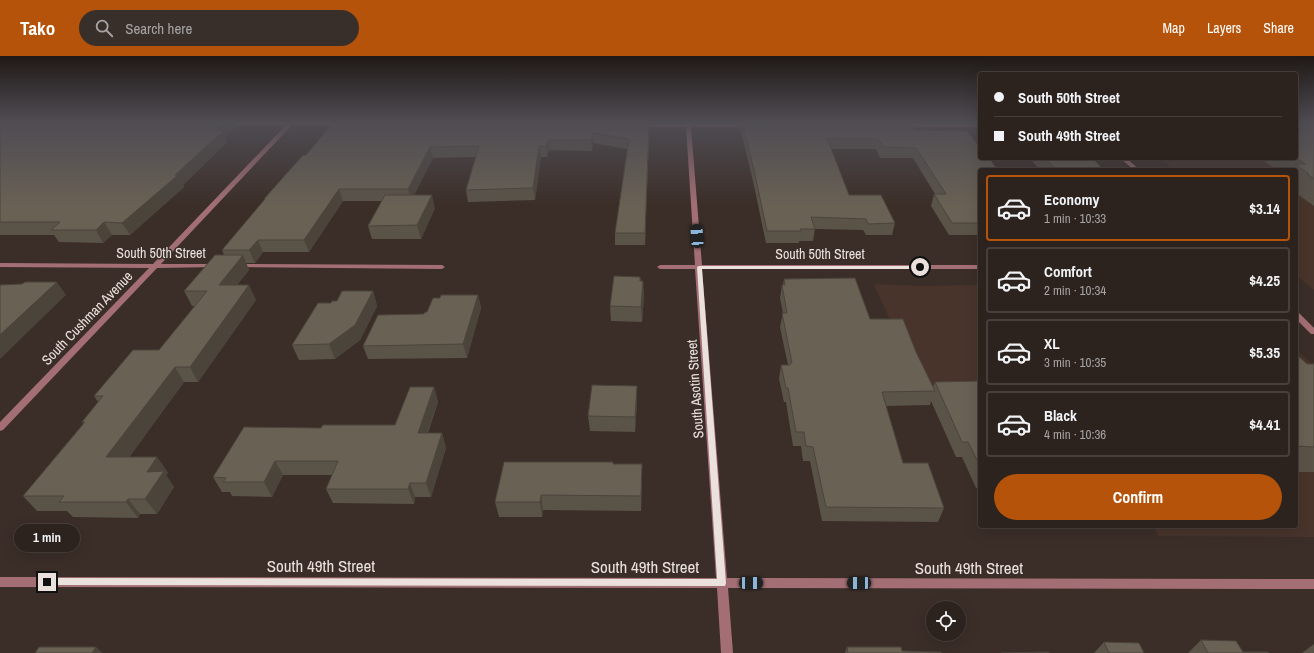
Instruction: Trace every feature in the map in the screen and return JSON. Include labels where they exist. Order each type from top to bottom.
[{"type":"street","name":"South Cushman Avenue","points":[[0,428],[265,150]]},
{"type":"street","name":"South Asotin Street","points":[[690,150],[727,653]]},
{"type":"street","points":[[1126,160],[1135,168]]},
{"type":"street","name":"South 50th Street","points":[[0,265],[442,267]]},
{"type":"street","name":"South 50th Street","points":[[660,267],[978,267]]},
{"type":"street","points":[[1298,317],[1314,332]]},
{"type":"street","name":"South 49th Street","points":[[0,582],[1314,584]]},
{"type":"shaded area","points":[[1300,150],[1314,150],[1314,290],[1298,277],[1298,168],[1172,168],[1162,160],[1298,160],[1298,154]]},
{"type":"shaded area","points":[[874,284],[921,286],[978,285],[978,389],[921,389]]},
{"type":"shaded area","points":[[1298,351],[1314,366],[1314,537],[1159,536],[1154,528],[1298,528]]},
{"type":"building","points":[[0,150],[202,150],[175,175],[178,175],[122,223],[104,222],[96,230],[51,230],[60,222],[0,222]]},
{"type":"building","points":[[310,150],[429,150],[408,189],[339,189],[304,240],[258,240],[249,250],[222,250],[264,199],[303,155],[306,155]]},
{"type":"building","points":[[478,150],[538,150],[533,188],[466,190]]},
{"type":"building","points":[[627,150],[648,150],[645,233],[615,233]]},
{"type":"building","points":[[749,150],[832,150],[849,195],[881,195],[895,223],[868,224],[866,219],[811,217],[815,229],[800,229],[801,231],[767,231]]},
{"type":"building","points":[[917,150],[978,150],[978,160],[990,160],[996,168],[978,168],[978,223],[952,223],[934,194],[946,194]]},
{"type":"building","points":[[1298,150],[1314,150],[1314,179],[1295,164],[1306,164],[1298,159]]},
{"type":"building","points":[[1047,160],[1094,160],[1102,168],[1054,168]]},
{"type":"building","points":[[385,195],[432,195],[417,225],[368,226]]},
{"type":"building","points":[[215,255],[243,255],[219,285],[249,285],[190,367],[175,367],[106,457],[157,457],[147,472],[164,471],[145,499],[128,499],[126,502],[59,502],[64,496],[23,496],[85,422],[82,422],[103,396],[94,396],[133,350],[159,350],[207,291],[184,291]]},
{"type":"building","points":[[614,276],[640,277],[640,281],[643,281],[641,307],[610,306]]},
{"type":"building","points":[[855,278],[870,319],[903,319],[916,352],[935,391],[882,392],[903,463],[928,463],[944,508],[826,507],[813,447],[806,446],[804,432],[796,432],[788,388],[786,388],[781,365],[790,365],[790,363],[792,363],[782,313],[787,313],[782,285],[785,285],[784,279]]},
{"type":"building","points":[[25,282],[57,282],[0,335],[0,285],[22,284]]},
{"type":"building","points":[[342,291],[373,291],[355,325],[329,344],[292,345],[318,303],[331,303],[332,301],[337,301]]},
{"type":"building","points":[[441,295],[478,295],[463,344],[363,346],[378,315],[424,314],[427,312],[433,298],[440,298]]},
{"type":"building","points":[[1298,356],[1307,364],[1314,364],[1314,447],[1298,446]]},
{"type":"building","points":[[978,381],[978,462],[968,442],[962,442],[935,382]]},
{"type":"building","points":[[592,385],[637,386],[635,417],[588,416]]},
{"type":"building","points":[[410,387],[434,387],[418,433],[442,433],[426,483],[410,483],[408,489],[326,489],[338,461],[275,461],[264,482],[223,482],[226,478],[213,477],[244,427],[321,428],[323,425],[395,425]]},
{"type":"building","points":[[504,462],[613,462],[613,464],[642,464],[641,496],[541,495],[540,502],[495,502]]},
{"type":"building","points":[[1201,640],[1236,641],[1243,652],[1269,653],[1208,653]]},
{"type":"building","points":[[1104,642],[1139,643],[1144,653],[1109,653]]},
{"type":"building","points":[[39,647],[96,647],[92,653],[35,653]]},
{"type":"building","points":[[847,647],[901,647],[902,651],[942,653],[848,653]]},
{"type":"building","points":[[1049,652],[1049,653],[1001,653]]},
{"type":"route","points":[[47,582],[722,583],[699,267],[920,267]]}]
